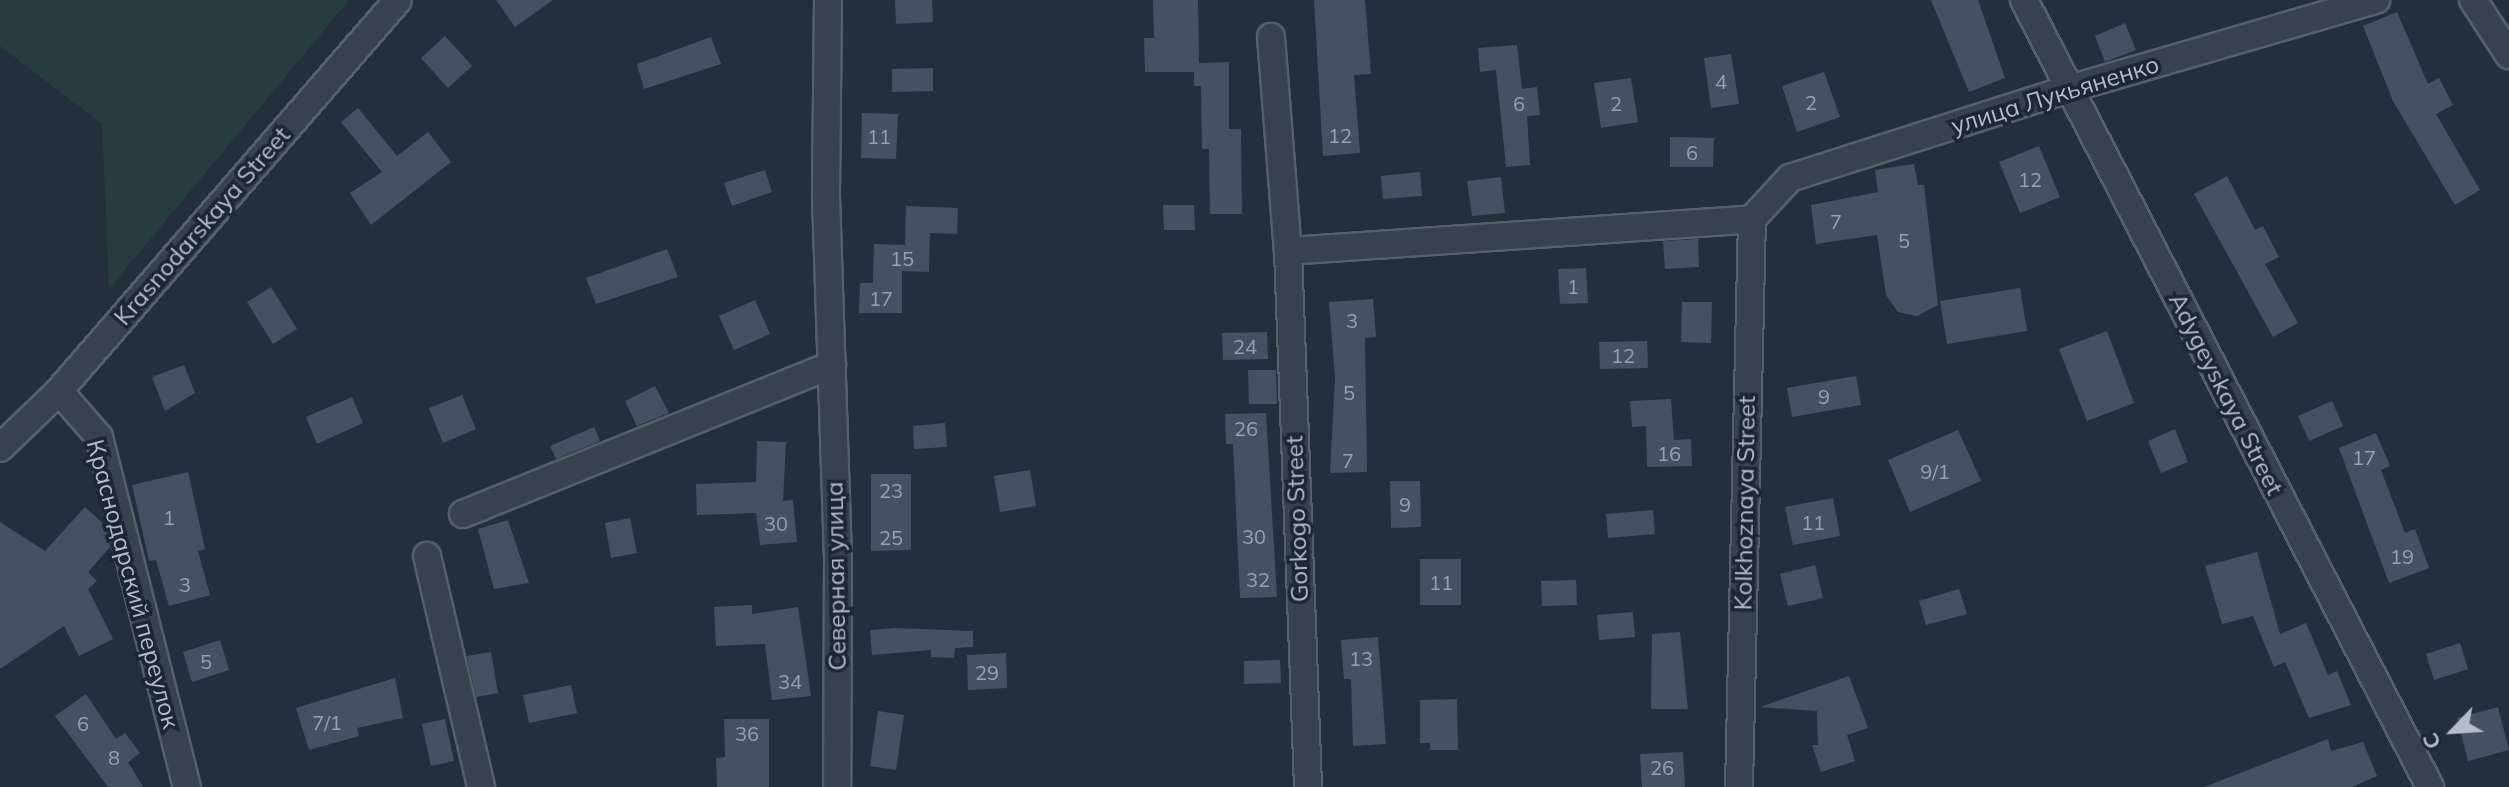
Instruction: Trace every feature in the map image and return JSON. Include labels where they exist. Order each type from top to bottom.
[{"type":"street","name":"Krasnodarskaya Street","points":[[0,448],[59,391],[398,0]]},
{"type":"street","name":"Северная улица","points":[[828,0],[826,197],[832,365],[837,787]]},
{"type":"street","name":"Adygeyskaya Street","points":[[2024,0],[2430,787]]},
{"type":"street","name":"улица Лукьяненко","points":[[1752,219],[1790,178],[2069,89],[2376,0]]},
{"type":"street","points":[[2473,0],[2509,55]]},
{"type":"street","name":"Gorkogo Street","points":[[1271,37],[1288,251],[1308,787]]},
{"type":"street","points":[[1288,251],[1752,219]]},
{"type":"street","name":"Kolkhoznaya Street","points":[[1739,787],[1752,219]]},
{"type":"street","points":[[463,514],[832,365]]},
{"type":"street","name":"Краснодарский переулок","points":[[59,391],[99,437],[187,787]]},
{"type":"street","points":[[427,556],[481,787]]},
{"type":"green space","points":[[0,0],[349,0],[109,289],[102,124],[0,46]]},
{"type":"building","points":[[496,0],[553,0],[515,27]]},
{"type":"building","points":[[895,0],[932,0],[933,22],[896,24]]},
{"type":"building","points":[[1153,0],[1198,0],[1199,63],[1229,62],[1229,129],[1241,129],[1242,214],[1210,214],[1209,149],[1202,149],[1201,86],[1194,86],[1194,72],[1145,72],[1144,38],[1154,38]]},
{"type":"building","points":[[1314,0],[1365,0],[1371,74],[1354,75],[1360,153],[1323,156]]},
{"type":"building","points":[[1931,0],[1978,0],[2005,78],[1969,92]]},
{"type":"building","points":[[2397,12],[2428,84],[2439,78],[2453,105],[2436,114],[2480,190],[2455,205],[2393,101],[2363,26]]},
{"type":"building","points":[[2125,23],[2136,50],[2105,62],[2095,36]]},
{"type":"building","points":[[445,36],[472,66],[448,88],[421,58]]},
{"type":"building","points":[[711,37],[721,64],[644,89],[637,64]]},
{"type":"building","points":[[1517,45],[1522,89],[1537,87],[1540,115],[1527,116],[1530,165],[1506,167],[1496,70],[1480,72],[1478,48]]},
{"type":"building","points":[[1731,54],[1739,104],[1711,108],[1704,58]]},
{"type":"building","points":[[933,68],[933,91],[892,92],[892,69]]},
{"type":"building","points":[[1824,72],[1840,117],[1797,132],[1782,86]]},
{"type":"building","points":[[1631,78],[1638,122],[1601,128],[1594,83]]},
{"type":"building","points":[[358,108],[397,156],[428,132],[451,162],[371,225],[350,193],[382,172],[341,122]]},
{"type":"building","points":[[862,113],[898,114],[896,159],[861,158]]},
{"type":"building","points":[[1670,137],[1714,138],[1713,167],[1670,167]]},
{"type":"building","points":[[2039,146],[2060,197],[2020,213],[1999,162]]},
{"type":"building","points":[[1914,164],[1918,185],[1924,185],[1938,305],[1917,316],[1898,312],[1886,295],[1877,235],[1816,244],[1811,205],[1878,192],[1875,170]]},
{"type":"building","points":[[765,170],[772,192],[732,206],[724,183]]},
{"type":"building","points":[[1420,172],[1422,196],[1383,199],[1381,176]]},
{"type":"building","points":[[2227,176],[2255,230],[2263,226],[2279,257],[2265,264],[2298,323],[2273,337],[2194,194]]},
{"type":"building","points":[[1501,177],[1505,213],[1472,216],[1467,181]]},
{"type":"building","points":[[1163,205],[1194,205],[1195,230],[1164,230]]},
{"type":"building","points":[[906,206],[958,208],[957,234],[930,233],[929,272],[902,271],[902,313],[859,313],[860,283],[873,283],[874,244],[905,245]]},
{"type":"building","points":[[1698,239],[1699,267],[1665,269],[1663,241]]},
{"type":"building","points":[[667,249],[678,277],[596,304],[586,278]]},
{"type":"building","points":[[1586,268],[1588,303],[1560,304],[1558,269]]},
{"type":"building","points":[[271,287],[297,329],[273,344],[247,302]]},
{"type":"building","points":[[2020,288],[2027,331],[1947,344],[1940,301]]},
{"type":"building","points":[[1373,299],[1376,337],[1365,338],[1367,472],[1330,473],[1335,378],[1329,302]]},
{"type":"building","points":[[755,300],[770,334],[734,350],[719,316]]},
{"type":"building","points":[[1682,302],[1712,302],[1711,343],[1681,342]]},
{"type":"building","points":[[2107,331],[2134,403],[2087,421],[2059,349]]},
{"type":"building","points":[[1267,332],[1268,359],[1223,360],[1222,333]]},
{"type":"building","points":[[1647,341],[1648,368],[1600,369],[1599,342]]},
{"type":"building","points":[[184,365],[195,393],[165,411],[152,377]]},
{"type":"building","points":[[1248,370],[1276,370],[1277,404],[1249,404]]},
{"type":"building","points":[[1856,376],[1861,405],[1792,417],[1787,388]]},
{"type":"building","points":[[655,386],[669,413],[637,426],[625,401]]},
{"type":"building","points":[[462,395],[476,429],[443,443],[429,408]]},
{"type":"building","points":[[352,397],[363,423],[317,444],[306,417]]},
{"type":"building","points":[[1671,399],[1674,440],[1691,439],[1692,466],[1647,467],[1646,426],[1632,427],[1630,401]]},
{"type":"building","points":[[2332,401],[2343,426],[2309,441],[2298,416]]},
{"type":"building","points":[[1266,413],[1277,597],[1240,598],[1233,444],[1226,444],[1225,414]]},
{"type":"building","points":[[945,423],[947,447],[914,449],[913,426]]},
{"type":"building","points":[[594,427],[600,441],[556,459],[550,446]]},
{"type":"building","points":[[2175,429],[2188,462],[2161,473],[2148,441]]},
{"type":"building","points":[[1958,430],[1981,481],[1910,512],[1888,460]]},
{"type":"building","points":[[2376,433],[2390,466],[2381,470],[2405,533],[2415,529],[2429,568],[2389,583],[2339,448]]},
{"type":"building","points":[[757,441],[786,442],[783,501],[793,500],[797,542],[760,545],[756,513],[697,515],[696,484],[756,482]]},
{"type":"building","points":[[1030,470],[1036,506],[1000,512],[994,476]]},
{"type":"building","points":[[188,472],[205,549],[198,551],[210,595],[169,606],[156,560],[149,561],[132,485]]},
{"type":"building","points":[[871,474],[911,474],[911,550],[871,551]]},
{"type":"building","points":[[1390,481],[1420,481],[1421,527],[1391,528]]},
{"type":"building","points":[[1833,498],[1840,536],[1793,545],[1785,507]]},
{"type":"building","points":[[85,507],[105,525],[110,547],[88,572],[97,581],[88,589],[113,639],[79,656],[64,626],[0,669],[0,522],[45,551]]},
{"type":"building","points":[[1653,510],[1655,534],[1608,538],[1606,514]]},
{"type":"building","points":[[630,518],[637,553],[611,558],[605,523]]},
{"type":"building","points":[[508,520],[529,583],[494,589],[478,529]]},
{"type":"building","points":[[2257,552],[2280,634],[2306,623],[2328,675],[2337,671],[2351,705],[2309,718],[2285,662],[2274,667],[2253,616],[2222,624],[2205,566]]},
{"type":"building","points":[[1420,559],[1461,559],[1461,605],[1420,605]]},
{"type":"building","points":[[1815,565],[1823,598],[1788,606],[1780,574]]},
{"type":"building","points":[[1576,580],[1577,605],[1542,606],[1541,581]]},
{"type":"building","points":[[1959,589],[1967,614],[1926,625],[1919,601]]},
{"type":"building","points":[[752,605],[752,614],[798,607],[811,696],[772,700],[765,644],[716,646],[714,607]]},
{"type":"building","points":[[1633,612],[1635,637],[1599,640],[1597,615]]},
{"type":"building","points":[[870,630],[973,631],[973,647],[955,648],[954,658],[931,657],[931,650],[872,655]]},
{"type":"building","points":[[1680,632],[1688,709],[1651,709],[1652,634]]},
{"type":"building","points":[[1378,637],[1386,744],[1353,746],[1351,679],[1344,679],[1341,640]]},
{"type":"building","points":[[220,640],[229,670],[192,682],[183,652]]},
{"type":"building","points":[[2460,643],[2468,669],[2434,680],[2426,654]]},
{"type":"building","points":[[491,652],[498,693],[476,697],[467,656]]},
{"type":"building","points":[[1006,653],[1007,688],[968,690],[967,655]]},
{"type":"building","points":[[1280,660],[1281,683],[1244,684],[1244,661]]},
{"type":"building","points":[[1849,676],[1868,728],[1847,735],[1855,761],[1821,772],[1812,745],[1818,745],[1817,711],[1760,707]]},
{"type":"building","points":[[395,678],[403,718],[357,728],[359,736],[309,750],[296,708]]},
{"type":"building","points":[[571,685],[577,713],[529,723],[523,695]]},
{"type":"building","points":[[86,694],[116,739],[125,733],[140,753],[128,762],[143,787],[108,787],[55,716]]},
{"type":"building","points":[[1457,699],[1458,750],[1430,750],[1430,743],[1420,743],[1420,700]]},
{"type":"building","points":[[2498,707],[2509,750],[2468,761],[2457,718]]},
{"type":"building","points":[[878,711],[904,715],[896,770],[870,766]]},
{"type":"building","points":[[445,719],[454,761],[431,766],[422,724]]},
{"type":"building","points":[[724,719],[769,719],[769,787],[717,787],[716,758],[725,757]]},
{"type":"building","points":[[2328,739],[2331,751],[2363,742],[2377,776],[2352,787],[2204,787]]},
{"type":"building","points":[[1683,752],[1685,787],[1642,787],[1640,754]]}]
